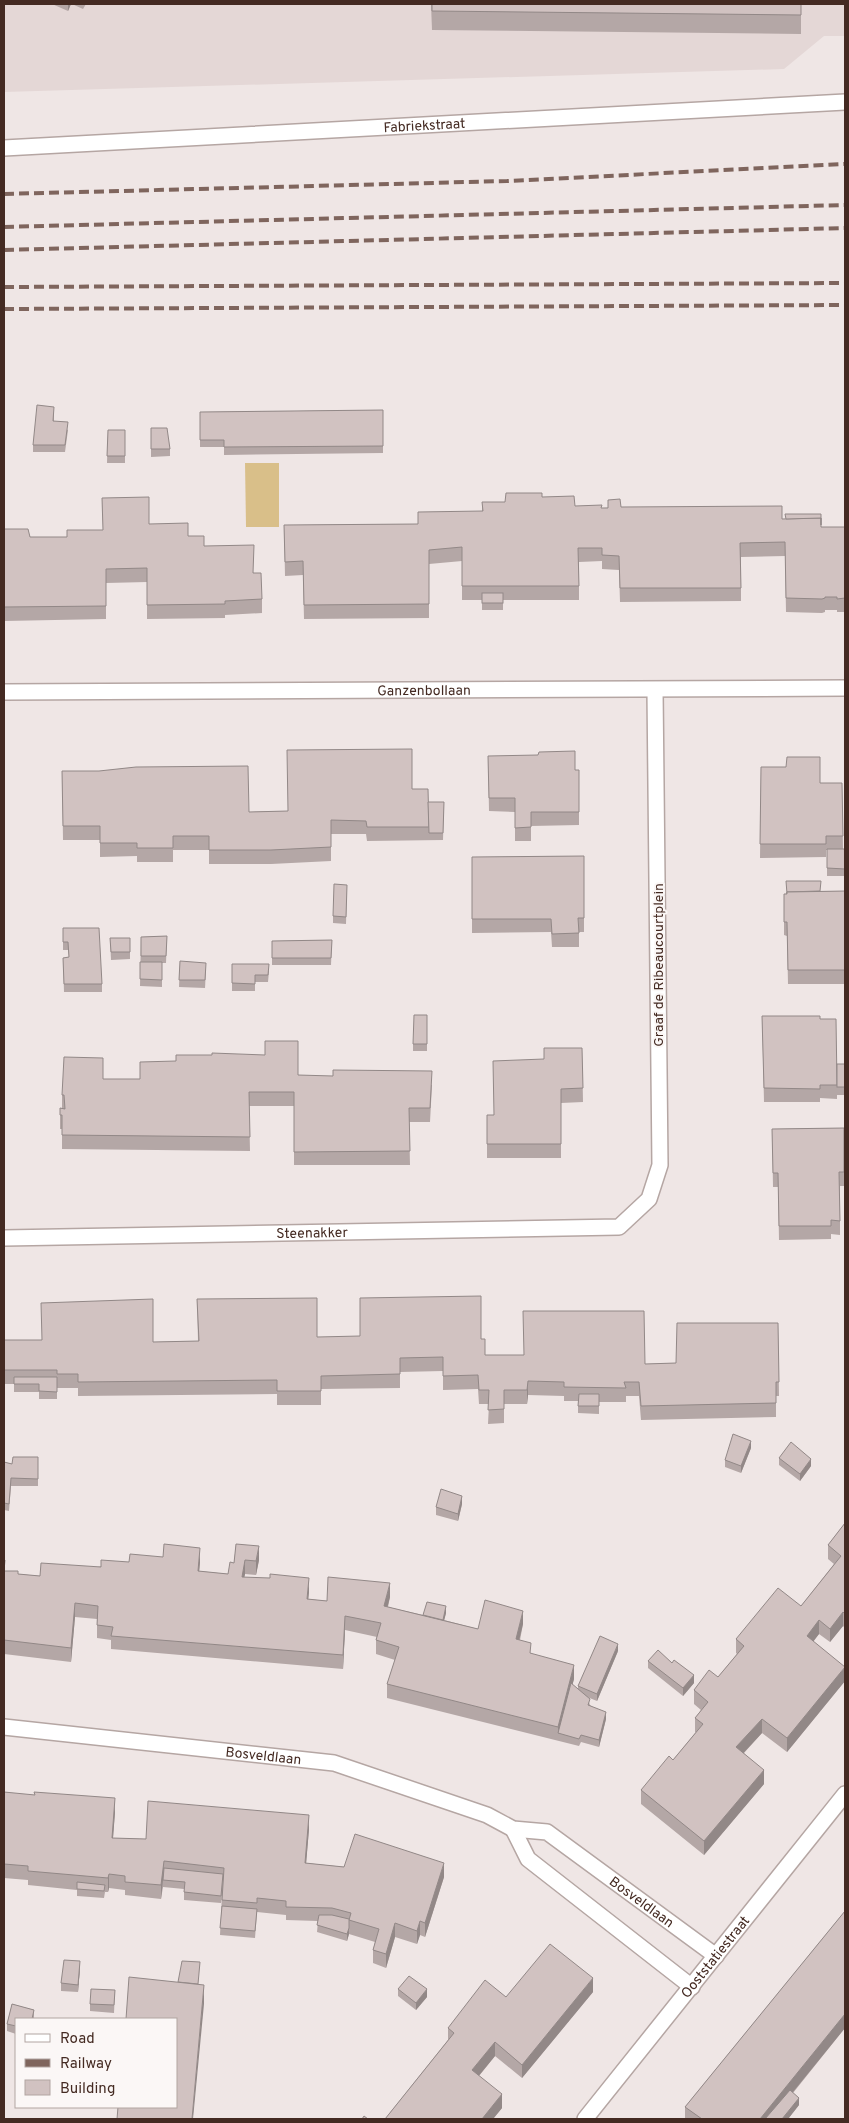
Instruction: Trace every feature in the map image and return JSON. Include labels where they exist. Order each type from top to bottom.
[{"type":"street","name":"Fabriekstraat","points":[[4,148],[845,102]]},
{"type":"street","name":"Ganzenbollaan","points":[[4,692],[845,688]]},
{"type":"street","name":"Graaf de Ribeaucourtplein","points":[[619,1227],[649,1199],[660,1165],[656,690]]},
{"type":"street","name":"Steenakker","points":[[4,1238],[619,1227]]},
{"type":"street","name":"Bosveldlaan","points":[[4,1728],[334,1763],[487,1815],[513,1829],[547,1832],[716,1956]]},
{"type":"street","name":"Ooststatiestraat","points":[[585,2119],[845,1794]]},
{"type":"street","points":[[513,1829],[528,1859],[692,1987]]},
{"type":"shaded area","points":[[4,4],[845,4],[845,36],[824,36],[784,69],[4,92]]},
{"type":"shaded area","points":[[245,463],[279,463],[279,527],[246,527]]},
{"type":"building","points":[[432,4],[801,4],[801,15],[432,11]]},
{"type":"building","points":[[37,405],[54,407],[53,421],[68,422],[65,445],[33,445]]},
{"type":"building","points":[[383,410],[383,446],[224,447],[224,440],[200,440],[200,412]]},
{"type":"building","points":[[151,428],[167,428],[170,449],[151,449]]},
{"type":"building","points":[[108,430],[125,430],[125,456],[107,456]]},
{"type":"building","points":[[506,493],[542,493],[542,497],[574,496],[575,506],[602,505],[601,508],[608,508],[608,500],[620,499],[621,507],[782,506],[782,519],[821,518],[821,527],[845,527],[845,598],[786,598],[785,542],[740,543],[741,588],[620,588],[619,556],[602,555],[602,548],[578,548],[579,586],[462,586],[462,547],[429,550],[429,604],[304,605],[303,561],[285,562],[284,525],[418,524],[418,512],[483,511],[482,502],[505,502]]},
{"type":"building","points":[[149,497],[149,524],[188,523],[188,536],[204,536],[204,546],[254,545],[253,573],[261,573],[262,599],[225,601],[225,604],[147,605],[147,568],[106,569],[106,606],[4,607],[4,529],[28,529],[30,537],[67,537],[67,530],[103,530],[102,498]]},
{"type":"building","points":[[785,514],[821,514],[821,518],[786,519]]},
{"type":"building","points":[[482,593],[503,593],[503,603],[482,603]]},
{"type":"building","points":[[412,749],[412,789],[428,789],[429,827],[367,827],[366,821],[331,820],[331,847],[271,850],[209,850],[209,836],[173,836],[173,848],[137,848],[137,843],[100,843],[100,826],[63,826],[62,771],[99,771],[136,767],[248,766],[249,812],[288,811],[287,750]]},
{"type":"building","points":[[575,751],[575,770],[579,770],[579,812],[531,812],[531,827],[515,828],[515,798],[489,798],[488,756],[538,755],[539,752]]},
{"type":"building","points":[[787,757],[820,757],[820,783],[842,783],[843,836],[826,836],[826,844],[760,844],[761,767],[786,767]]},
{"type":"building","points":[[428,802],[444,802],[443,833],[429,833]]},
{"type":"building","points":[[827,849],[845,849],[845,869],[827,868]]},
{"type":"building","points":[[584,856],[584,918],[578,918],[579,933],[552,934],[551,919],[472,919],[472,857]]},
{"type":"building","points":[[786,881],[821,881],[820,891],[787,892],[787,894]]},
{"type":"building","points":[[334,884],[347,885],[346,917],[333,916]]},
{"type":"building","points":[[845,891],[845,970],[788,970],[787,922],[784,922],[784,894],[787,894],[787,892]]},
{"type":"building","points":[[63,928],[99,928],[102,984],[64,984],[63,958],[69,957],[68,942],[63,942]]},
{"type":"building","points":[[167,936],[166,956],[141,956],[141,937]]},
{"type":"building","points":[[110,938],[130,938],[130,952],[111,952]]},
{"type":"building","points":[[332,940],[331,958],[272,958],[272,941]]},
{"type":"building","points":[[180,961],[206,963],[205,980],[179,980]]},
{"type":"building","points":[[140,962],[162,962],[162,980],[140,979]]},
{"type":"building","points":[[232,964],[269,964],[268,975],[255,975],[255,984],[232,983]]},
{"type":"building","points":[[414,1015],[427,1015],[427,1044],[413,1044]]},
{"type":"building","points":[[762,1016],[820,1016],[820,1019],[836,1019],[837,1085],[820,1085],[820,1089],[764,1088]]},
{"type":"building","points":[[265,1041],[298,1041],[298,1075],[333,1076],[333,1070],[432,1071],[430,1108],[409,1108],[410,1151],[294,1152],[294,1092],[249,1092],[250,1137],[62,1135],[60,1108],[65,1109],[64,1095],[62,1095],[64,1057],[103,1058],[103,1079],[140,1079],[140,1062],[176,1061],[176,1055],[212,1055],[212,1053],[265,1055]]},
{"type":"building","points":[[544,1048],[582,1048],[583,1088],[561,1089],[561,1144],[487,1144],[487,1115],[494,1115],[493,1061],[544,1059]]},
{"type":"building","points":[[837,1064],[845,1064],[845,1087],[837,1087]]},
{"type":"building","points":[[844,1128],[844,1172],[839,1172],[840,1221],[831,1220],[831,1226],[779,1226],[778,1173],[773,1173],[772,1129]]},
{"type":"building","points":[[481,1296],[481,1339],[485,1339],[485,1355],[524,1355],[523,1311],[644,1311],[645,1364],[676,1363],[677,1323],[778,1323],[779,1382],[776,1382],[776,1403],[641,1406],[639,1382],[624,1382],[626,1388],[564,1387],[564,1382],[528,1381],[527,1390],[504,1390],[504,1409],[488,1410],[489,1390],[479,1390],[478,1375],[443,1376],[443,1357],[400,1358],[400,1374],[321,1376],[321,1391],[277,1391],[277,1380],[78,1382],[78,1374],[57,1374],[57,1370],[4,1370],[4,1340],[42,1340],[41,1303],[153,1299],[153,1342],[199,1341],[197,1299],[317,1298],[317,1337],[360,1336],[360,1298]]},
{"type":"building","points":[[14,1377],[57,1377],[57,1392],[39,1391],[39,1384],[14,1384]]},
{"type":"building","points":[[579,1394],[599,1394],[599,1406],[578,1406]]},
{"type":"building","points":[[733,1434],[751,1441],[741,1466],[725,1460]]},
{"type":"building","points":[[791,1442],[811,1459],[800,1474],[779,1458]]},
{"type":"building","points":[[13,1457],[38,1457],[38,1479],[11,1478],[9,1504],[4,1503],[4,1462],[12,1464]]},
{"type":"building","points":[[441,1489],[462,1496],[458,1514],[436,1507]]},
{"type":"building","points":[[845,1523],[845,1614],[843,1612],[830,1629],[819,1620],[807,1636],[845,1667],[787,1738],[762,1719],[736,1747],[764,1770],[704,1841],[641,1790],[669,1756],[673,1760],[703,1724],[695,1718],[708,1702],[694,1690],[709,1670],[718,1677],[744,1646],[736,1639],[778,1588],[801,1606],[841,1556],[828,1545]]},
{"type":"building","points":[[164,1544],[200,1548],[198,1571],[228,1574],[230,1562],[234,1563],[236,1544],[259,1546],[256,1561],[245,1560],[242,1577],[270,1578],[270,1574],[309,1578],[307,1599],[327,1601],[328,1577],[390,1583],[384,1606],[478,1629],[485,1600],[523,1611],[516,1639],[531,1643],[530,1653],[574,1665],[558,1727],[387,1684],[399,1647],[376,1640],[381,1623],[345,1616],[343,1655],[111,1636],[113,1627],[97,1625],[98,1606],[75,1603],[71,1648],[4,1640],[4,1571],[18,1571],[18,1574],[40,1576],[41,1563],[101,1567],[101,1560],[129,1562],[130,1554],[163,1557]]},
{"type":"building","points":[[427,1602],[446,1606],[443,1620],[423,1615]]},
{"type":"building","points":[[600,1636],[618,1644],[597,1694],[578,1686]]},
{"type":"building","points":[[658,1650],[672,1663],[674,1660],[694,1675],[683,1688],[648,1661]]},
{"type":"building","points":[[571,1683],[590,1699],[588,1705],[606,1712],[599,1740],[581,1735],[579,1739],[558,1733]]},
{"type":"building","points":[[4,1792],[35,1795],[34,1792],[115,1798],[112,1838],[146,1839],[148,1801],[309,1815],[305,1863],[344,1867],[355,1834],[444,1863],[425,1923],[420,1921],[417,1931],[395,1923],[386,1954],[373,1950],[379,1929],[349,1920],[351,1913],[332,1908],[286,1907],[286,1901],[257,1898],[257,1903],[222,1900],[224,1868],[164,1861],[161,1885],[125,1882],[125,1876],[109,1874],[108,1878],[28,1871],[28,1866],[4,1864]]},
{"type":"building","points":[[164,1868],[223,1874],[221,1896],[184,1892],[185,1882],[163,1880]]},
{"type":"building","points":[[77,1882],[105,1885],[104,1891],[77,1889]]},
{"type":"building","points":[[222,1906],[257,1909],[255,1931],[220,1928]]},
{"type":"building","points":[[845,1911],[845,2014],[760,2119],[702,2119],[685,2107]]},
{"type":"building","points":[[319,1915],[332,1915],[349,1919],[347,1934],[317,1925]]},
{"type":"building","points":[[550,1944],[593,1978],[522,2065],[495,2042],[472,2070],[502,2094],[482,2119],[385,2119],[454,2033],[448,2028],[485,1980],[506,1997]]},
{"type":"building","points":[[64,1960],[80,1961],[78,1985],[61,1983]]},
{"type":"building","points":[[182,1961],[200,1962],[198,1984],[178,1982]]},
{"type":"building","points":[[409,1976],[427,1989],[416,2003],[398,1989]]},
{"type":"building","points":[[129,1977],[204,1985],[192,2119],[117,2119],[118,2108],[178,2108],[178,2018],[126,2018]]},
{"type":"building","points":[[91,1989],[115,1990],[114,2005],[90,2004]]},
{"type":"building","points":[[12,2004],[34,2010],[32,2018],[15,2018],[15,2026],[7,2024]]},
{"type":"building","points":[[790,2090],[799,2098],[782,2119],[765,2119]]},
{"type":"railway","points":[[4,194],[507,181],[845,164]]},
{"type":"railway","points":[[4,227],[845,205]]},
{"type":"railway","points":[[4,250],[845,228]]},
{"type":"railway","points":[[4,287],[845,283]]},
{"type":"railway","points":[[4,309],[845,305]]}]
